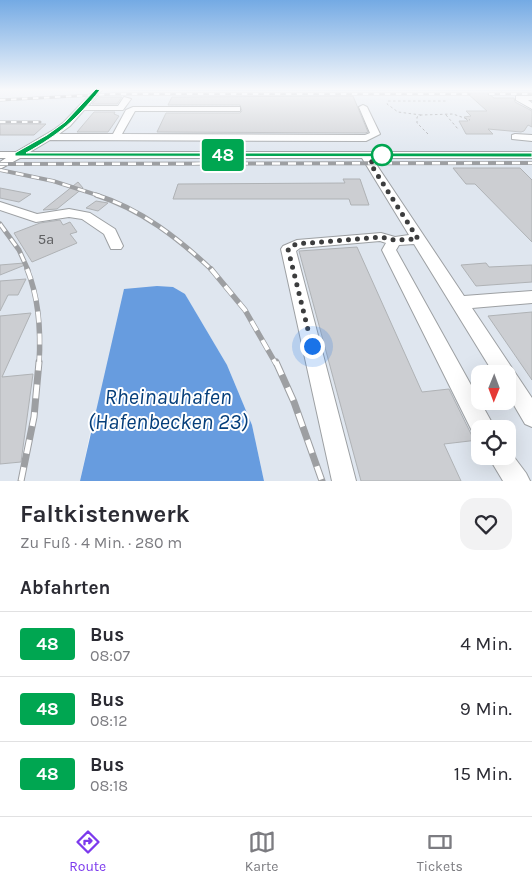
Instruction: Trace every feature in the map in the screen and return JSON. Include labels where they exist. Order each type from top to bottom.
[{"type":"street","points":[[1,161],[17,155],[50,137],[67,124],[77,112]]},
{"type":"street","points":[[116,137],[129,112]]},
{"type":"street","points":[[50,137],[366,138],[376,134],[366,112]]},
{"type":"street","points":[[515,138],[532,138]]},
{"type":"street","points":[[17,155],[532,155]]},
{"type":"street","points":[[365,155],[499,365]]},
{"type":"street","points":[[0,206],[36,218],[69,213],[86,216],[110,232],[116,246]]},
{"type":"street","points":[[344,481],[288,249],[296,244],[381,237],[394,240],[418,239]]},
{"type":"street","points":[[394,240],[389,250],[478,420]]},
{"type":"street","points":[[459,303],[532,298]]},
{"type":"street","points":[[516,391],[532,416]]},
{"type":"street","points":[[506,465],[518,481]]},
{"type":"path","points":[[397,112],[465,116],[470,120]]},
{"type":"path","points":[[420,115],[417,117],[417,122],[428,134]]},
{"type":"path","points":[[446,115],[458,129]]},
{"type":"shaded area","points":[[0,112],[532,112],[532,481],[264,481],[252,425],[227,365],[185,294],[91,428],[80,481],[0,481]]},
{"type":"water","name":"Rheinauhafen (Hafenbecken 23)","points":[[157,286],[173,287],[185,294],[227,365],[252,425],[264,481],[80,481],[124,289]]},
{"type":"building","points":[[94,112],[115,112],[114,114],[119,116],[108,132],[77,132]]},
{"type":"building","points":[[360,112],[368,132],[157,132],[166,113]]},
{"type":"building","points":[[467,112],[532,112],[532,127],[528,125],[521,132],[488,129],[493,134],[466,134],[459,121],[468,121],[464,117],[471,116]]},
{"type":"building","points":[[0,124],[46,124],[34,135],[0,135]]},
{"type":"building","points":[[453,168],[520,168],[532,180],[532,242],[475,184],[466,184]]},
{"type":"building","points":[[343,179],[360,179],[369,205],[351,205],[349,199],[173,199],[178,184],[345,183]]},
{"type":"building","points":[[78,182],[83,188],[57,209],[43,210]]},
{"type":"building","points":[[0,188],[31,194],[19,202],[0,198]]},
{"type":"building","points":[[96,201],[108,203],[98,211],[86,208]]},
{"type":"building","points":[[60,220],[63,225],[70,222],[77,232],[70,234],[77,243],[32,262],[14,233],[40,223]]},
{"type":"building","points":[[357,247],[422,392],[449,389],[471,434],[471,441],[444,444],[461,481],[361,481],[299,251]]},
{"type":"building","points":[[24,263],[25,265],[0,275],[0,265]]},
{"type":"building","points":[[486,263],[489,267],[532,265],[532,282],[476,286],[461,265]]},
{"type":"building","points":[[26,279],[18,295],[8,295],[0,311],[0,281]]},
{"type":"building","points":[[532,312],[532,380],[488,316]]},
{"type":"building","points":[[31,313],[2,377],[33,374],[21,462],[0,464],[0,316]]},
{"type":"railway","points":[[0,122],[40,122]]},
{"type":"railway","points":[[0,164],[532,163]]},
{"type":"railway","points":[[0,170],[53,181],[100,196]]},
{"type":"railway","points":[[96,195],[128,208],[158,226],[173,236],[211,269]]},
{"type":"railway","points":[[0,224],[19,250],[28,270]]},
{"type":"railway","points":[[27,269],[37,303],[40,340],[39,364]]},
{"type":"railway","points":[[211,269],[245,310],[276,364]]},
{"type":"railway","points":[[21,481],[34,417],[39,362]]},
{"type":"railway","points":[[276,362],[294,402],[322,481]]},
{"type":"bus line","name":"48","points":[[78,112],[67,124],[50,137],[17,155],[532,155]]},
{"type":"route","points":[[312,346],[288,249],[296,244],[381,237],[394,240],[418,239],[370,163],[382,155]]}]
